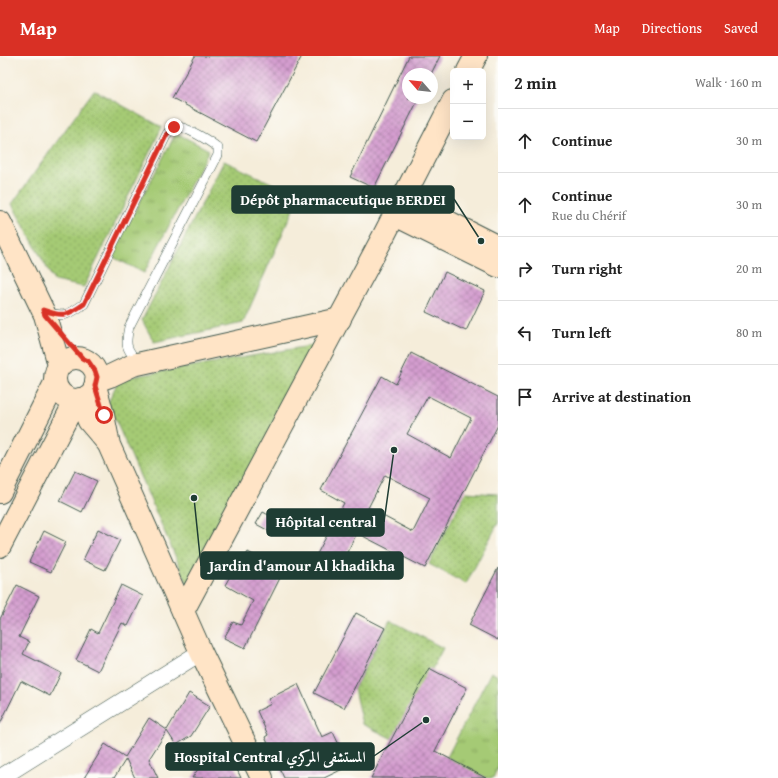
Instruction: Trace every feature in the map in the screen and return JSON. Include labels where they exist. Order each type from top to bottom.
[{"type":"street","points":[[470,68],[476,56]]},
{"type":"street","points":[[183,611],[340,319],[451,104]]},
{"type":"street","points":[[399,207],[498,247]]},
{"type":"street","points":[[399,207],[498,266]]},
{"type":"street","points":[[0,222],[44,313],[57,374],[58,390],[62,395],[69,399],[87,391],[110,376],[136,364],[340,319]]},
{"type":"street","points":[[0,546],[87,391],[97,377],[95,371],[44,313]]},
{"type":"street","points":[[0,492],[57,374],[70,358],[136,364]]},
{"type":"street","points":[[87,391],[89,421],[109,445],[201,652],[262,778]]},
{"type":"street","points":[[0,778],[201,652]]},
{"type":"lane","points":[[44,313],[56,315],[71,314],[84,304],[167,134],[174,127],[180,126],[212,142],[218,148],[218,156],[130,327],[126,340],[128,351],[136,364]]},
{"type":"green space","points":[[94,90],[162,127],[84,287],[54,281],[12,204]]},
{"type":"green space","points":[[176,133],[209,150],[144,273],[111,256]]},
{"type":"green space","points":[[224,161],[299,196],[243,323],[154,342],[142,320]]},
{"type":"green space","points":[[315,345],[191,592],[108,403],[119,379]]},
{"type":"green space","points":[[466,492],[498,494],[498,523],[466,584],[429,564]]},
{"type":"green space","points":[[390,620],[443,648],[395,740],[362,724],[354,689]]},
{"type":"green space","points":[[491,672],[498,676],[498,767],[493,778],[481,778],[447,757]]},
{"type":"building","points":[[195,56],[302,56],[256,142],[172,98]]},
{"type":"building","points":[[409,56],[440,56],[434,68],[403,68]]},
{"type":"building","points":[[402,70],[402,104],[416,104],[374,188],[350,177]]},
{"type":"building","points":[[445,272],[485,291],[466,331],[426,312]]},
{"type":"building","points":[[411,353],[498,397],[498,425],[425,568],[357,533],[340,566],[317,554],[344,503],[321,490],[382,376],[396,384]],"holes":[[[428,396],[471,418],[451,458],[407,434]],[[385,475],[430,498],[413,532],[368,508]]]},
{"type":"building","points":[[75,471],[97,481],[82,512],[60,501]]},
{"type":"building","points":[[263,512],[276,519],[269,531],[256,524]]},
{"type":"building","points":[[98,529],[120,540],[105,570],[83,560]]},
{"type":"building","points":[[44,531],[66,542],[51,572],[29,562]]},
{"type":"building","points":[[248,552],[284,570],[245,648],[224,638],[233,622],[241,625],[253,601],[225,585],[239,561],[242,562]]},
{"type":"building","points":[[498,568],[498,640],[469,625]]},
{"type":"building","points":[[17,585],[39,596],[19,637],[29,642],[23,654],[61,673],[50,696],[21,681],[0,724],[0,619]]},
{"type":"building","points":[[121,585],[143,596],[128,626],[122,623],[98,671],[76,660],[91,629],[98,633]]},
{"type":"building","points":[[356,613],[385,628],[344,708],[314,693]]},
{"type":"building","points":[[429,668],[467,688],[435,751],[486,778],[371,778]]},
{"type":"building","points":[[298,684],[322,737],[333,732],[349,766],[324,778],[284,778],[265,737],[268,735],[257,711],[271,704],[268,699]]},
{"type":"building","points":[[189,693],[210,706],[191,736],[176,745],[167,731],[149,759],[158,778],[135,778],[126,759],[114,778],[84,778],[105,744],[125,757],[149,718],[167,730]]},
{"type":"building","points":[[212,748],[234,763],[241,778],[192,778]]},
{"type":"place","name":"Dépôt pharmaceutique BERDEI","points":[[481,241]]},
{"type":"place","name":"Hôpital central","points":[[394,450]]},
{"type":"place","name":"Jardin d'amour Al khadikha","points":[[194,498]]},
{"type":"place","name":"Hospital Central المستشفى المركزي","points":[[426,720]]},
{"type":"route","points":[[104,415],[95,386],[97,377],[92,365],[82,358],[45,315],[43,310],[56,315],[71,314],[84,304],[167,134],[174,127]]}]
